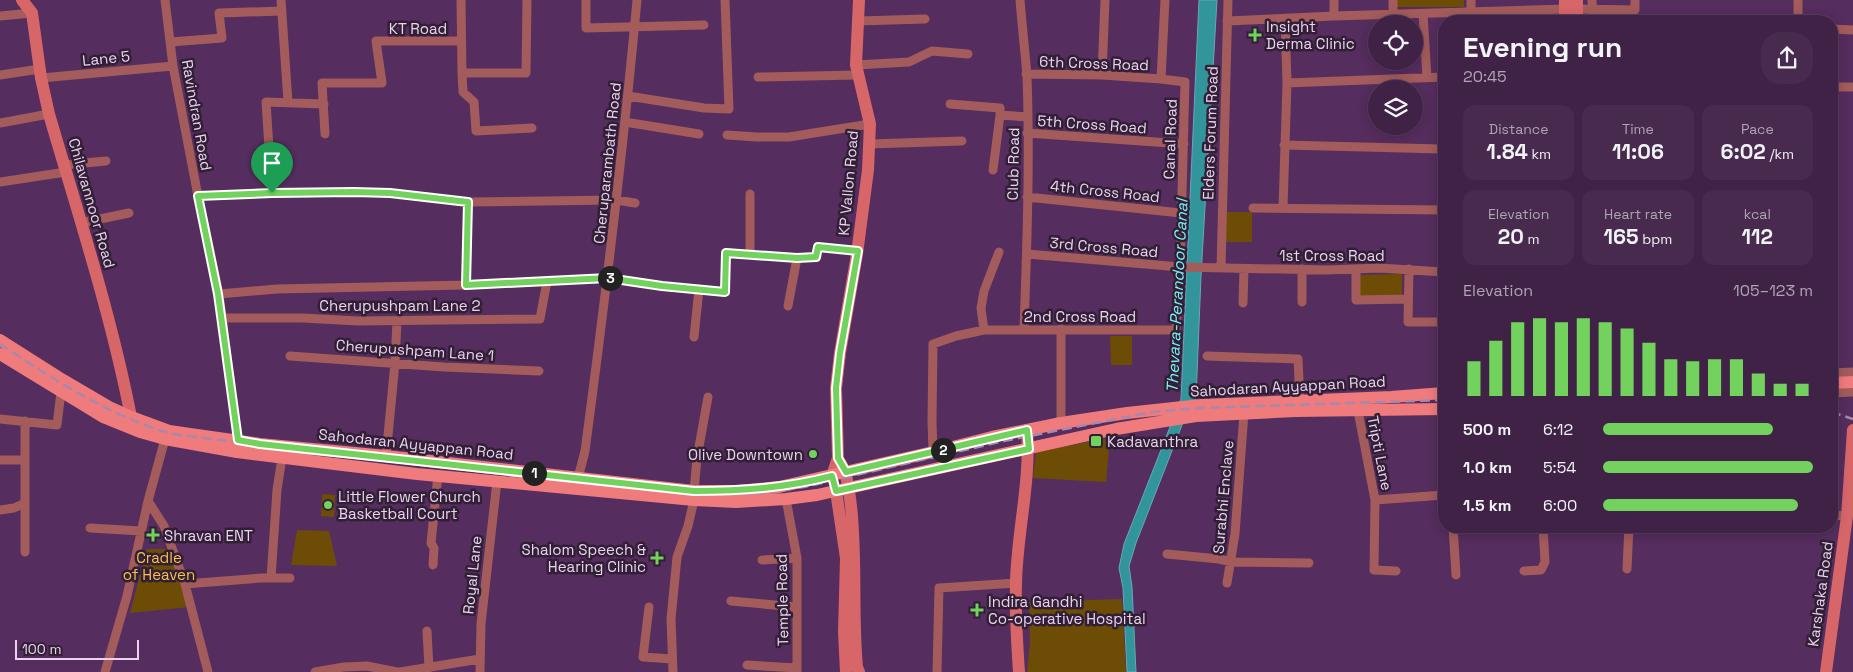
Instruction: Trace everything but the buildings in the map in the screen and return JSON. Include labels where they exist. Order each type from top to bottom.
[{"type":"main road","name":"Sahodaran Ayyappan Road","points":[[0,340],[63,380],[167,435],[282,458],[438,475],[578,478],[736,502],[786,499],[836,491],[1029,449],[1174,413]]},
{"type":"main road","name":"Sahodaran Ayyappan Road","points":[[0,354],[103,417],[140,432],[238,440],[260,444],[386,456],[498,475],[694,495],[779,487],[992,437],[1061,423],[1300,401],[1438,393]]},
{"type":"main road","points":[[1838,383],[1853,382]]},
{"type":"main road","name":"Sahodaran Ayyappan Road","points":[[1198,410],[1244,413],[1438,409]]},
{"type":"main road","points":[[832,476],[836,491]]},
{"type":"street","name":"Chilavannoor Road","points":[[22,0],[32,13],[40,74],[49,114],[123,373],[131,417]]},
{"type":"street","name":"Ravindran Road","points":[[166,0],[174,66],[222,318],[238,440]]},
{"type":"street","points":[[282,0],[288,102]]},
{"type":"street","points":[[461,0],[463,92],[474,102],[476,131],[532,128]]},
{"type":"street","points":[[462,73],[526,73],[527,0]]},
{"type":"street","points":[[586,0],[586,28],[704,25]]},
{"type":"street","name":"Cheruparambath Road","points":[[578,478],[584,451],[608,278],[637,0]]},
{"type":"street","points":[[628,96],[704,108],[730,109],[725,0]]},
{"type":"street","name":"KP Vallon Road","points":[[832,476],[838,458],[836,388],[840,353],[866,198],[870,124],[856,70],[859,0]]},
{"type":"street","name":"Club Road","points":[[1020,0],[1028,117],[1027,254],[1024,329]]},
{"type":"street","points":[[1102,76],[1105,0]]},
{"type":"street","name":"Canal Road","points":[[1165,0],[1161,79],[1185,82],[1182,213],[1176,330]]},
{"type":"street","name":"Elders Forum Road","points":[[1221,268],[1228,0]]},
{"type":"street","points":[[1334,0],[1334,16]]},
{"type":"street","points":[[1393,0],[1393,14]]},
{"type":"street","points":[[1471,0],[1471,15]]},
{"type":"street","points":[[1500,15],[1571,10],[1592,5],[1634,10],[1635,0]]},
{"type":"street","points":[[1798,0],[1798,15]]},
{"type":"street","points":[[171,42],[222,38],[219,13],[282,12]]},
{"type":"street","points":[[0,16],[32,13]]},
{"type":"street","points":[[1227,21],[1393,14],[1439,15]]},
{"type":"street","points":[[1423,14],[1427,78]]},
{"type":"street","points":[[1283,208],[1284,114],[1287,83],[1285,18]]},
{"type":"street","points":[[858,21],[925,19]]},
{"type":"street","points":[[1838,29],[1853,30]]},
{"type":"street","name":"KT Road","points":[[324,104],[322,83],[382,82],[376,41],[461,41]]},
{"type":"street","points":[[758,77],[856,70],[909,62],[932,51],[968,54]]},
{"type":"street","name":"Lane 5","points":[[0,75],[174,66]]},
{"type":"street","name":"6th Cross Road","points":[[1026,74],[1161,79]]},
{"type":"street","points":[[1287,83],[1438,77]]},
{"type":"street","points":[[1838,87],[1853,87]]},
{"type":"street","points":[[272,193],[266,102],[324,104],[325,134]]},
{"type":"street","points":[[950,104],[1000,108],[993,170]]},
{"type":"street","points":[[0,122],[49,114]]},
{"type":"street","points":[[1000,115],[1028,117]]},
{"type":"street","points":[[625,122],[699,134]]},
{"type":"street","points":[[727,135],[789,137],[870,124]]},
{"type":"street","name":"5th Cross Road","points":[[1028,133],[1184,144]]},
{"type":"street","points":[[869,144],[962,141]]},
{"type":"street","points":[[1284,145],[1438,149]]},
{"type":"street","points":[[0,182],[106,161]]},
{"type":"street","points":[[198,196],[272,193],[390,193],[468,202],[616,200],[635,203]]},
{"type":"street","points":[[750,194],[750,255]]},
{"type":"street","name":"4th Cross Road","points":[[1027,197],[1182,213]]},
{"type":"street","points":[[466,285],[468,202]]},
{"type":"street","points":[[1253,208],[1438,210]]},
{"type":"street","points":[[81,223],[129,213]]},
{"type":"street","points":[[218,294],[287,289],[466,285],[608,278],[662,286],[725,292],[726,253],[797,258],[816,257],[818,247],[858,251]]},
{"type":"street","points":[[984,330],[981,308],[984,291],[999,252]]},
{"type":"street","name":"3rd Cross Road","points":[[1027,254],[1180,267],[1221,268]]},
{"type":"street","points":[[788,306],[797,258]]},
{"type":"street","name":"1st Cross Road","points":[[1221,268],[1409,269],[1438,271]]},
{"type":"street","points":[[1243,303],[1244,268]]},
{"type":"street","points":[[1302,269],[1302,302]]},
{"type":"street","points":[[1356,269],[1356,300],[1408,299]]},
{"type":"street","points":[[1409,269],[1408,322],[1438,322]]},
{"type":"street","name":"Cherupushpam Lane 2","points":[[222,318],[397,321],[540,319],[547,281]]},
{"type":"street","points":[[694,337],[699,289]]},
{"type":"street","points":[[386,456],[397,321]]},
{"type":"street","points":[[1061,329],[1061,423]]},
{"type":"street","name":"2nd Cross Road","points":[[934,452],[932,411],[933,344],[956,336],[984,330],[1176,330]]},
{"type":"street","name":"Cherupushpam Lane 1","points":[[290,356],[538,371]]},
{"type":"street","points":[[1207,356],[1298,359],[1300,401]]},
{"type":"street","points":[[1838,373],[1853,372]]},
{"type":"street","points":[[0,419],[57,425],[61,392]]},
{"type":"street","points":[[1838,392],[1853,392]]},
{"type":"street","points":[[672,672],[671,619],[677,557],[688,526],[694,495],[697,458],[708,398]]},
{"type":"street","name":"Tripti Lane","points":[[1358,411],[1375,500],[1374,570],[1396,571]]},
{"type":"street","name":"Surabhi Enclave","points":[[1227,583],[1232,562],[1244,413]]},
{"type":"street","points":[[25,421],[25,552]]},
{"type":"street","points":[[1019,672],[1016,582],[1029,449],[1027,430]]},
{"type":"street","name":"Karshaka Road","points":[[1826,672],[1847,516],[1853,430]]},
{"type":"street","points":[[105,672],[127,596],[148,501],[167,435]]},
{"type":"street","points":[[271,578],[277,490],[282,458]]},
{"type":"street","name":"KP Vallon Road","points":[[838,458],[846,472]]},
{"type":"street","points":[[0,460],[24,460]]},
{"type":"street","points":[[846,472],[854,534],[854,631],[859,672]]},
{"type":"street","points":[[433,565],[434,548],[430,542],[438,475]]},
{"type":"street","name":"Royal Lane","points":[[480,672],[481,624],[498,475]]},
{"type":"street","points":[[836,491],[846,558],[844,632],[846,672]]},
{"type":"street","name":"Tripti Lane","points":[[1375,500],[1438,496]]},
{"type":"street","name":"Temple Road","points":[[786,499],[797,558],[797,670]]},
{"type":"street","points":[[148,501],[164,526],[185,584],[208,672]]},
{"type":"street","points":[[0,510],[14,508],[25,503]]},
{"type":"street","points":[[1838,515],[1847,516]]},
{"type":"street","points":[[90,528],[141,532]]},
{"type":"street","points":[[1453,533],[1456,575]]},
{"type":"street","points":[[1524,571],[1541,570],[1545,562],[1543,533]]},
{"type":"street","points":[[1627,569],[1629,533]]},
{"type":"street","points":[[1167,554],[1232,562],[1308,563]]},
{"type":"street","points":[[762,560],[797,558]]},
{"type":"street","points":[[185,584],[290,578]]},
{"type":"street","points":[[937,672],[939,588],[1016,582]]},
{"type":"street","points":[[731,601],[796,607]]},
{"type":"street","points":[[649,607],[643,657],[672,658]]},
{"type":"street","points":[[427,632],[429,668]]},
{"type":"street","points":[[315,672],[344,667],[367,666],[399,672],[480,660]]},
{"type":"street","points":[[746,665],[797,670]]},
{"type":"green space","points":[[1396,0],[1464,0],[1464,7],[1396,7]]},
{"type":"green space","points":[[1226,212],[1252,212],[1252,242],[1225,242]]},
{"type":"green space","points":[[1402,274],[1402,297],[1359,298],[1358,275]]},
{"type":"green space","points":[[1110,336],[1132,336],[1132,365],[1111,365]]},
{"type":"green space","points":[[1110,438],[1106,482],[1033,478],[1036,452]]},
{"type":"green space","name":"Little Flower Church Basketball Court","points":[[322,494],[335,495],[334,517],[321,516]]},
{"type":"green space","points":[[297,530],[329,531],[337,566],[291,565]]},
{"type":"green space","name":"Cradle of Heaven","points":[[147,549],[170,549],[189,607],[130,613]]},
{"type":"green space","points":[[1122,599],[1126,672],[1027,672],[1030,642],[1029,602]]},
{"type":"shaded area","name":"Thevara-Perandoor Canal","points":[[1199,0],[1217,0],[1196,399],[1184,420],[1136,543],[1129,566],[1132,587],[1136,672],[1127,672],[1123,588],[1119,568],[1124,544],[1181,399]]},
{"type":"railway","points":[[0,344],[62,384],[104,407],[172,434],[423,465],[717,494],[762,493],[804,487],[1004,441],[1152,412],[1200,408],[1438,400]]},
{"type":"railway","points":[[1838,414],[1853,419]]},
{"type":"place","name":"Insight Derma Clinic","points":[[1255,35]]},
{"type":"place","name":"Kadavanthra","points":[[1096,441]]},
{"type":"place","name":"Olive Downtown","points":[[813,454]]},
{"type":"place","name":"Little Flower Church Basketball Court","points":[[328,505]]},
{"type":"place","name":"Shravan ENT","points":[[153,535]]},
{"type":"place","name":"Shalom Speech & Hearing Clinic","points":[[657,558]]},
{"type":"place","name":"Indira Gandhi Co-operative Hospital","points":[[977,610]]},
{"type":"route","points":[[272,193],[390,193],[468,202],[466,285],[608,278],[662,286],[725,292],[726,253],[797,258],[816,257],[818,247],[858,251],[840,353],[836,388],[838,458],[846,472],[1027,430],[1029,449],[836,491],[832,476],[779,487],[738,491],[694,491],[386,456],[260,444],[238,440],[218,294],[198,196],[272,193]]}]
